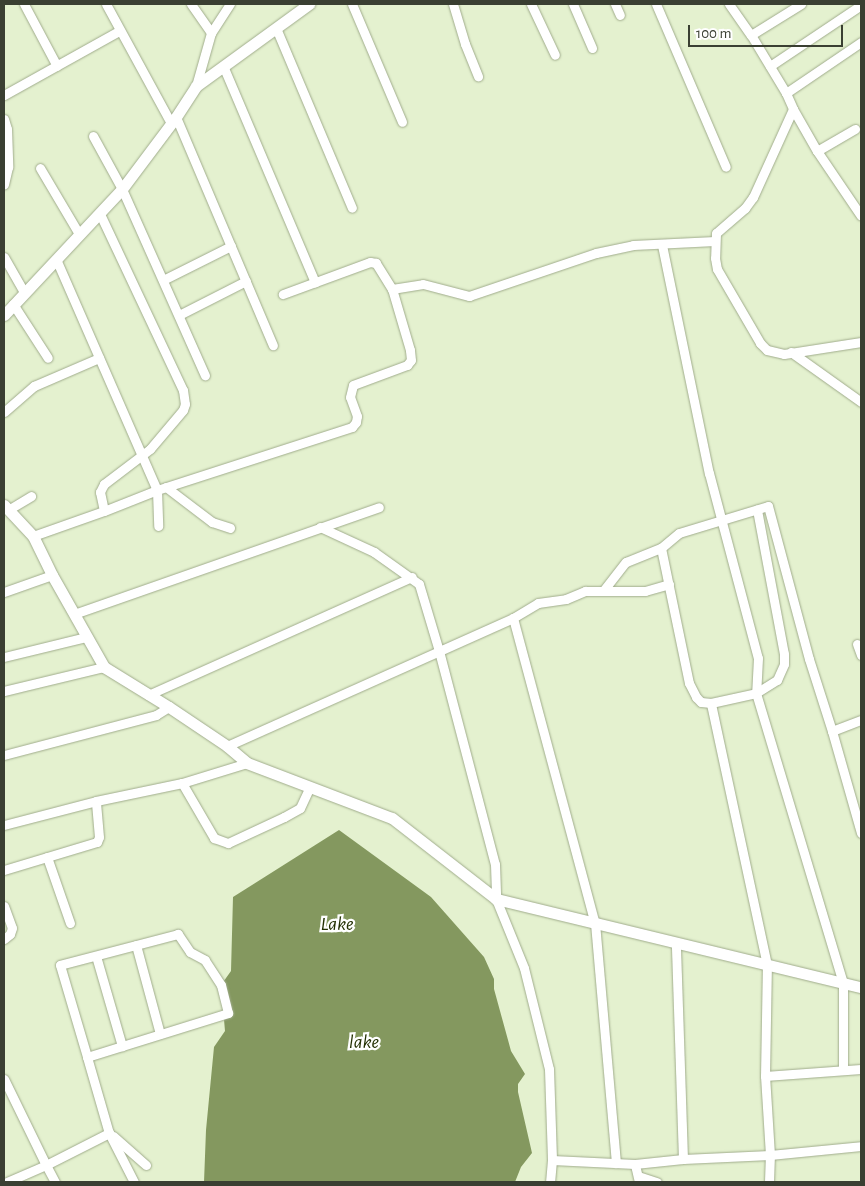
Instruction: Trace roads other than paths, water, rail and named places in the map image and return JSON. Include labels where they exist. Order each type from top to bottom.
[{"type":"street","points":[[24,4],[57,66]]},
{"type":"street","points":[[106,4],[120,31],[174,120],[273,345]]},
{"type":"street","points":[[191,4],[210,34]]},
{"type":"street","points":[[4,315],[100,214],[174,120],[196,86],[210,34],[230,4]]},
{"type":"street","points":[[196,86],[224,68],[309,4]]},
{"type":"street","points":[[352,4],[402,122]]},
{"type":"street","points":[[453,4],[464,44],[478,77]]},
{"type":"street","points":[[531,4],[555,55]]},
{"type":"street","points":[[573,4],[592,48]]},
{"type":"street","points":[[615,4],[620,15]]},
{"type":"street","points":[[656,4],[726,167]]},
{"type":"street","points":[[729,4],[752,35],[817,151],[861,216]]},
{"type":"street","points":[[752,35],[801,4]]},
{"type":"street","points":[[770,66],[861,5]]},
{"type":"street","points":[[276,28],[352,208]]},
{"type":"street","points":[[4,95],[120,31]]},
{"type":"street","points":[[786,93],[861,42]]},
{"type":"street","points":[[224,68],[315,282]]},
{"type":"street","points":[[793,108],[753,196],[745,208],[720,228],[715,241],[717,269],[760,343],[767,350],[775,353],[791,352],[861,342]]},
{"type":"street","points":[[4,119],[7,130],[8,167],[4,185]]},
{"type":"street","points":[[817,151],[855,129]]},
{"type":"street","points":[[92,136],[122,188],[205,375]]},
{"type":"street","points":[[40,168],[79,234]]},
{"type":"street","points":[[100,214],[185,397],[183,410],[150,449],[101,488],[104,512]]},
{"type":"street","points":[[392,289],[423,284],[469,296],[596,253],[633,245],[715,241]]},
{"type":"street","points":[[662,245],[709,473],[758,658],[756,693],[843,983],[843,1070]]},
{"type":"street","points":[[163,280],[231,246]]},
{"type":"street","points":[[4,257],[24,292]]},
{"type":"street","points":[[56,259],[156,490],[158,526]]},
{"type":"street","points":[[33,536],[104,512],[156,490],[352,427],[356,422],[357,416],[350,397],[353,385],[407,365],[411,360],[410,350],[392,289],[378,266],[370,262],[282,294]]},
{"type":"street","points":[[178,315],[246,281]]},
{"type":"street","points":[[13,304],[48,358]]},
{"type":"street","points":[[791,352],[861,402]]},
{"type":"street","points":[[4,412],[34,386],[99,358]]},
{"type":"street","points":[[166,487],[212,522],[230,528]]},
{"type":"street","points":[[31,496],[6,507],[33,536],[86,638],[104,667],[170,707],[227,746],[247,763],[392,818],[496,899],[861,987]]},
{"type":"street","points":[[603,591],[620,567],[626,562],[660,548],[679,533],[768,506],[809,659],[861,833]]},
{"type":"street","points":[[74,614],[378,507]]},
{"type":"street","points":[[660,548],[689,683],[696,697],[701,702],[711,703],[756,693],[777,680],[784,664],[784,654],[757,510]]},
{"type":"street","points":[[320,527],[363,545],[412,577],[419,584],[439,651],[494,864],[496,899],[524,968],[549,1070],[552,1160],[550,1182]]},
{"type":"street","points":[[4,592],[52,575]]},
{"type":"street","points":[[148,695],[412,577]]},
{"type":"street","points":[[227,746],[514,618],[543,601],[566,599],[590,590],[645,591],[669,584]]},
{"type":"street","points":[[514,618],[595,923],[616,1163]]},
{"type":"street","points":[[4,657],[86,638]]},
{"type":"street","points":[[857,644],[861,656]]},
{"type":"street","points":[[4,691],[104,667]]},
{"type":"street","points":[[711,703],[767,965],[765,1076],[770,1155],[769,1182]]},
{"type":"street","points":[[4,755],[156,715],[170,707]]},
{"type":"street","points":[[832,731],[861,720]]},
{"type":"street","points":[[4,825],[96,801],[182,783],[247,763]]},
{"type":"street","points":[[182,783],[214,838],[228,843],[284,818],[300,808],[310,787]]},
{"type":"street","points":[[4,870],[97,842],[99,837],[96,801]]},
{"type":"street","points":[[47,857],[70,923]]},
{"type":"street","points":[[4,906],[12,928],[10,934],[4,939]]},
{"type":"street","points":[[87,1057],[228,1012],[221,986],[205,960],[190,952],[178,934],[60,965],[109,1133],[134,1182]]},
{"type":"street","points":[[676,943],[683,1158]]},
{"type":"street","points":[[136,945],[160,1034]]},
{"type":"street","points":[[96,956],[122,1046]]},
{"type":"street","points":[[765,1076],[861,1068]]},
{"type":"street","points":[[4,1079],[56,1182]]},
{"type":"street","points":[[7,1182],[46,1165],[109,1133]]},
{"type":"street","points":[[109,1133],[146,1165]]},
{"type":"street","points":[[552,1160],[635,1164],[683,1158],[770,1155],[861,1146]]},
{"type":"street","points":[[635,1164],[639,1179],[657,1182]]},
{"type":"water","name":"lake","points":[[339,830],[431,897],[484,957],[494,979],[494,989],[511,1051],[525,1074],[518,1084],[518,1092],[532,1153],[521,1167],[515,1182],[204,1182],[206,1130],[214,1047],[225,1031],[221,985],[231,971],[233,897]]},
{"type":"water label","name":"Lake","points":[[337,924]]}]
